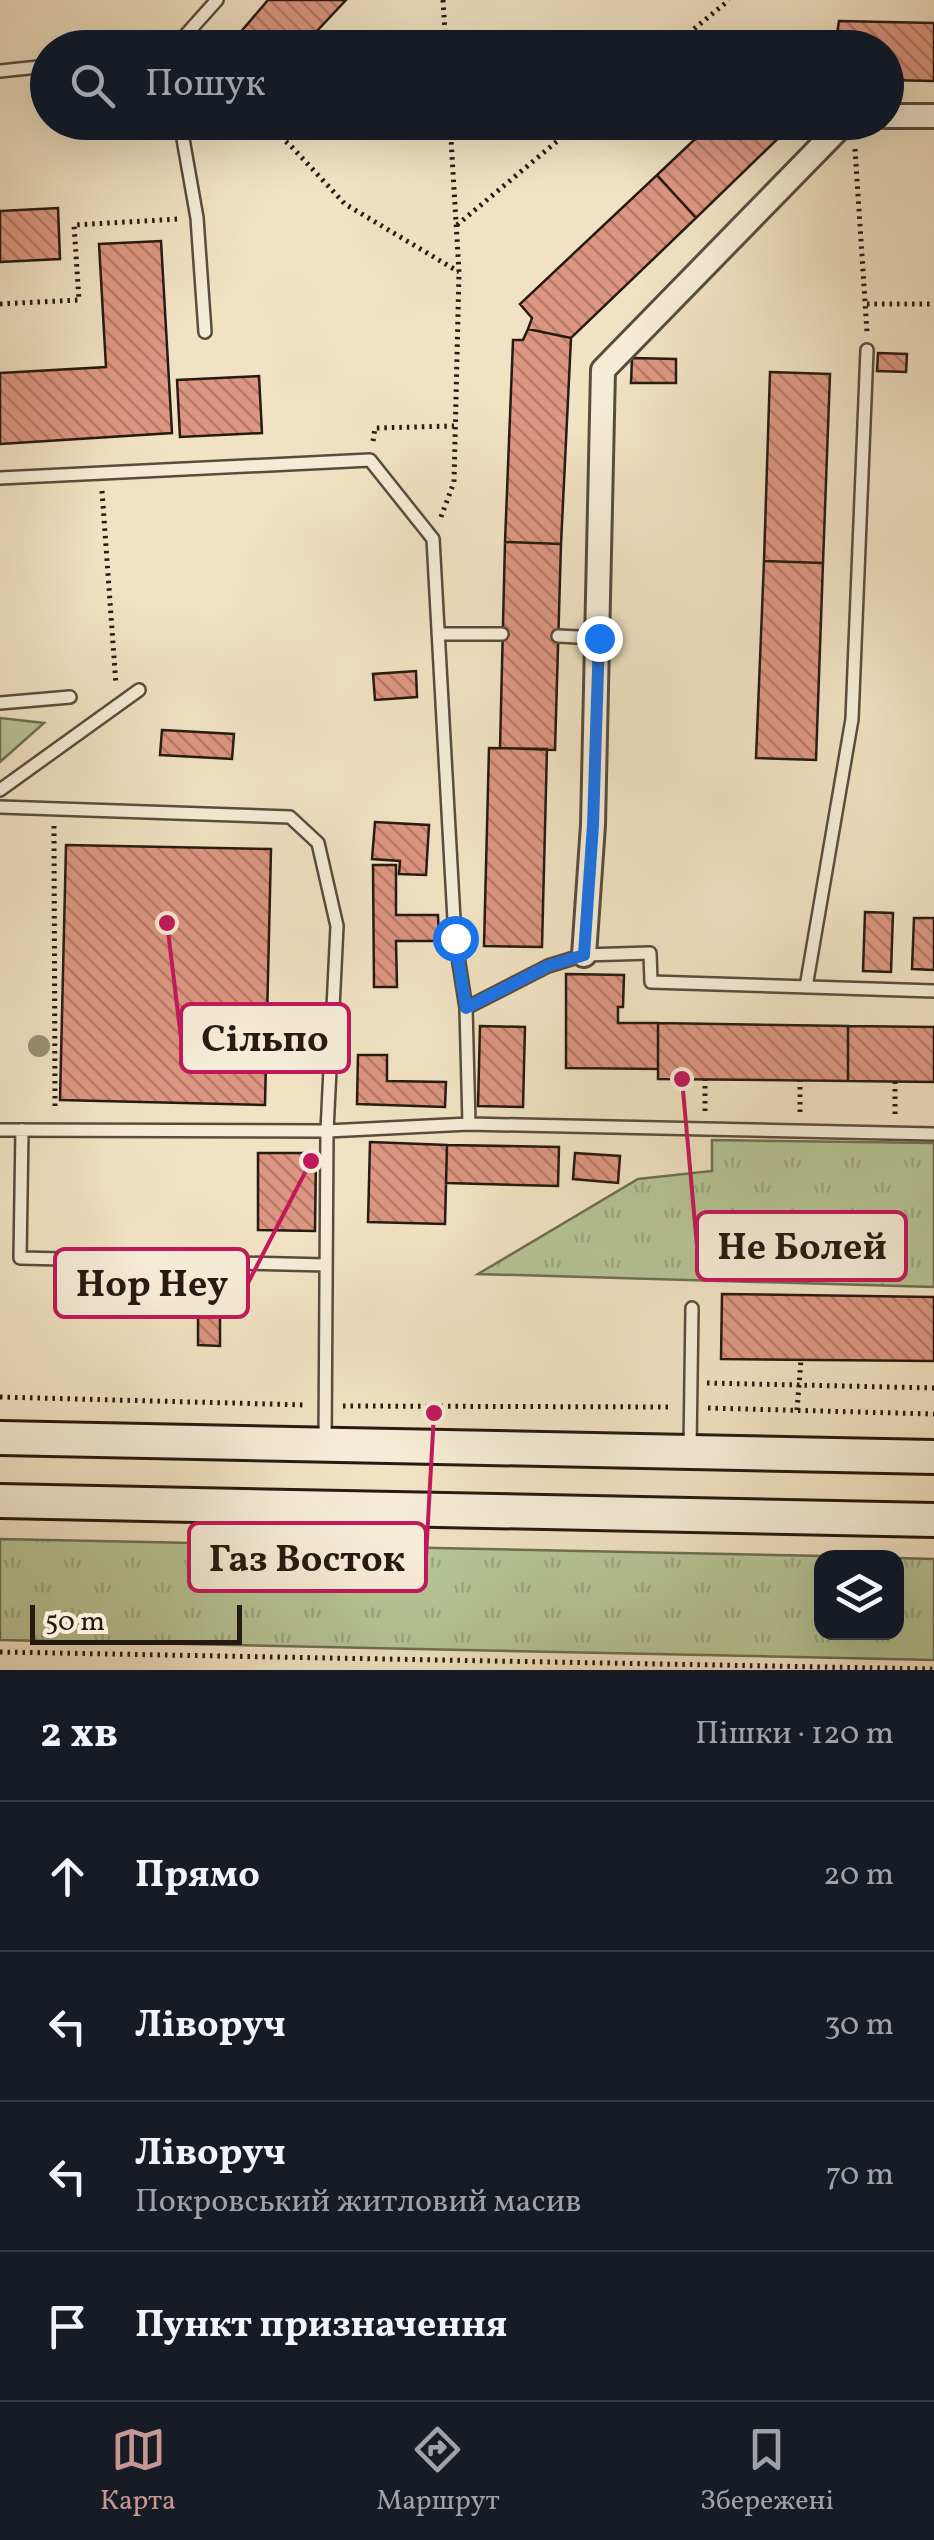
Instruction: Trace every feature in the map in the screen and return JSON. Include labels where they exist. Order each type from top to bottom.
[{"type":"main road","points":[[0,1438],[934,1457]]},
{"type":"main road","points":[[0,1501],[934,1520]]},
{"type":"street","points":[[904,116],[934,116]]},
{"type":"street","points":[[584,955],[593,825],[603,370],[842,140]]},
{"type":"lane","points":[[190,30],[217,0]]},
{"type":"lane","points":[[0,70],[30,68]]},
{"type":"lane","points":[[183,140],[196,218],[205,332]]},
{"type":"lane","points":[[806,987],[852,719],[867,350]]},
{"type":"lane","points":[[0,478],[370,460],[433,539],[455,938],[466,1008],[468,1124]]},
{"type":"lane","points":[[438,634],[502,634]]},
{"type":"lane","points":[[558,636],[599,638]]},
{"type":"lane","points":[[0,790],[139,690]]},
{"type":"lane","points":[[0,703],[70,697]]},
{"type":"lane","points":[[0,807],[290,816],[318,843],[336,926],[327,1131],[325,1446]]},
{"type":"lane","points":[[466,1008],[548,966],[584,955],[650,953],[651,982],[934,992]]},
{"type":"lane","points":[[0,1130],[327,1131],[468,1124],[934,1134]]},
{"type":"lane","points":[[22,1130],[20,1258],[326,1265]]},
{"type":"lane","points":[[690,1452],[692,1308]]},
{"type":"path","points":[[443,0],[445,30]]},
{"type":"path","points":[[693,30],[729,0]]},
{"type":"path","points":[[284,140],[345,204],[459,272]]},
{"type":"path","points":[[433,539],[454,482],[459,272],[451,140]]},
{"type":"path","points":[[456,225],[558,140]]},
{"type":"path","points":[[851,140],[868,304],[867,350]]},
{"type":"path","points":[[0,304],[78,300],[74,225],[196,218]]},
{"type":"path","points":[[868,304],[934,304]]},
{"type":"path","points":[[370,460],[375,428],[454,426]]},
{"type":"path","points":[[101,474],[116,690]]},
{"type":"path","points":[[54,808],[55,1130]]},
{"type":"path","points":[[704,1129],[705,1079]]},
{"type":"path","points":[[800,1080],[800,1132]]},
{"type":"path","points":[[894,1133],[895,1082]]},
{"type":"path","points":[[797,1410],[802,1360]]},
{"type":"path","points":[[691,1383],[934,1388]]},
{"type":"path","points":[[0,1397],[325,1406],[691,1407],[934,1414]]},
{"type":"path","points":[[0,1652],[934,1669]]},
{"type":"green space","points":[[0,718],[44,723],[0,762]]},
{"type":"green space","points":[[712,1140],[934,1143],[934,1287],[478,1274],[638,1179],[712,1171]]},
{"type":"green space","points":[[0,1539],[814,1556],[814,1640],[904,1640],[904,1558],[934,1559],[934,1660],[0,1640]]},
{"type":"building","points":[[268,0],[346,0],[318,30],[242,30]]},
{"type":"building","points":[[839,21],[934,23],[934,81],[904,80],[904,30],[838,30]]},
{"type":"building","points":[[694,140],[776,140],[696,218],[657,175]]},
{"type":"building","points":[[657,175],[696,218],[571,338],[528,329],[532,318],[520,304]]},
{"type":"building","points":[[58,208],[60,259],[0,262],[0,211]]},
{"type":"building","points":[[161,241],[172,433],[0,444],[0,373],[106,367],[99,244]]},
{"type":"building","points":[[528,329],[571,338],[561,544],[505,542],[513,340],[523,340]]},
{"type":"building","points":[[878,353],[907,354],[906,372],[877,371]]},
{"type":"building","points":[[632,358],[676,359],[676,383],[631,383]]},
{"type":"building","points":[[770,372],[830,374],[823,563],[764,561]]},
{"type":"building","points":[[259,376],[262,433],[180,437],[177,380]]},
{"type":"building","points":[[505,542],[561,544],[555,750],[500,748]]},
{"type":"building","points":[[764,561],[823,563],[816,760],[756,758]]},
{"type":"building","points":[[416,671],[417,697],[375,700],[373,674]]},
{"type":"building","points":[[162,730],[234,734],[232,759],[160,755]]},
{"type":"building","points":[[489,748],[547,749],[542,947],[484,946]]},
{"type":"building","points":[[375,822],[429,825],[426,875],[399,874],[400,861],[372,859]]},
{"type":"building","points":[[66,845],[271,849],[265,1105],[60,1100]]},
{"type":"building","points":[[373,865],[396,865],[396,915],[438,915],[439,941],[396,941],[397,987],[374,987]]},
{"type":"building","points":[[865,912],[893,913],[891,972],[863,971]]},
{"type":"building","points":[[914,918],[934,918],[934,970],[912,969]]},
{"type":"building","points":[[566,974],[624,975],[618,1023],[658,1023],[658,1069],[566,1068]]},
{"type":"building","points":[[658,1023],[848,1026],[848,1081],[658,1079]]},
{"type":"building","points":[[480,1026],[525,1027],[523,1107],[478,1106]]},
{"type":"building","points":[[848,1026],[934,1027],[934,1082],[848,1081]]},
{"type":"building","points":[[358,1055],[387,1055],[387,1081],[446,1082],[445,1107],[357,1104]]},
{"type":"building","points":[[370,1142],[447,1145],[445,1224],[368,1222]]},
{"type":"building","points":[[447,1145],[559,1147],[558,1186],[446,1183]]},
{"type":"building","points":[[258,1153],[316,1153],[315,1231],[258,1230]]},
{"type":"building","points":[[575,1153],[620,1156],[618,1183],[573,1179]]},
{"type":"building","points":[[722,1294],[934,1297],[934,1361],[721,1359]]},
{"type":"building","points":[[198,1305],[220,1305],[220,1346],[198,1345]]},
{"type":"place","name":"Сільпо","points":[[167,923]]},
{"type":"place","name":"Не Болей","points":[[682,1079]]},
{"type":"place","name":"Hop Hey","points":[[311,1161]]},
{"type":"place","name":"Газ Восток","points":[[434,1413]]},
{"type":"route","points":[[455,938],[466,1008],[548,966],[584,955],[599,638]]}]
